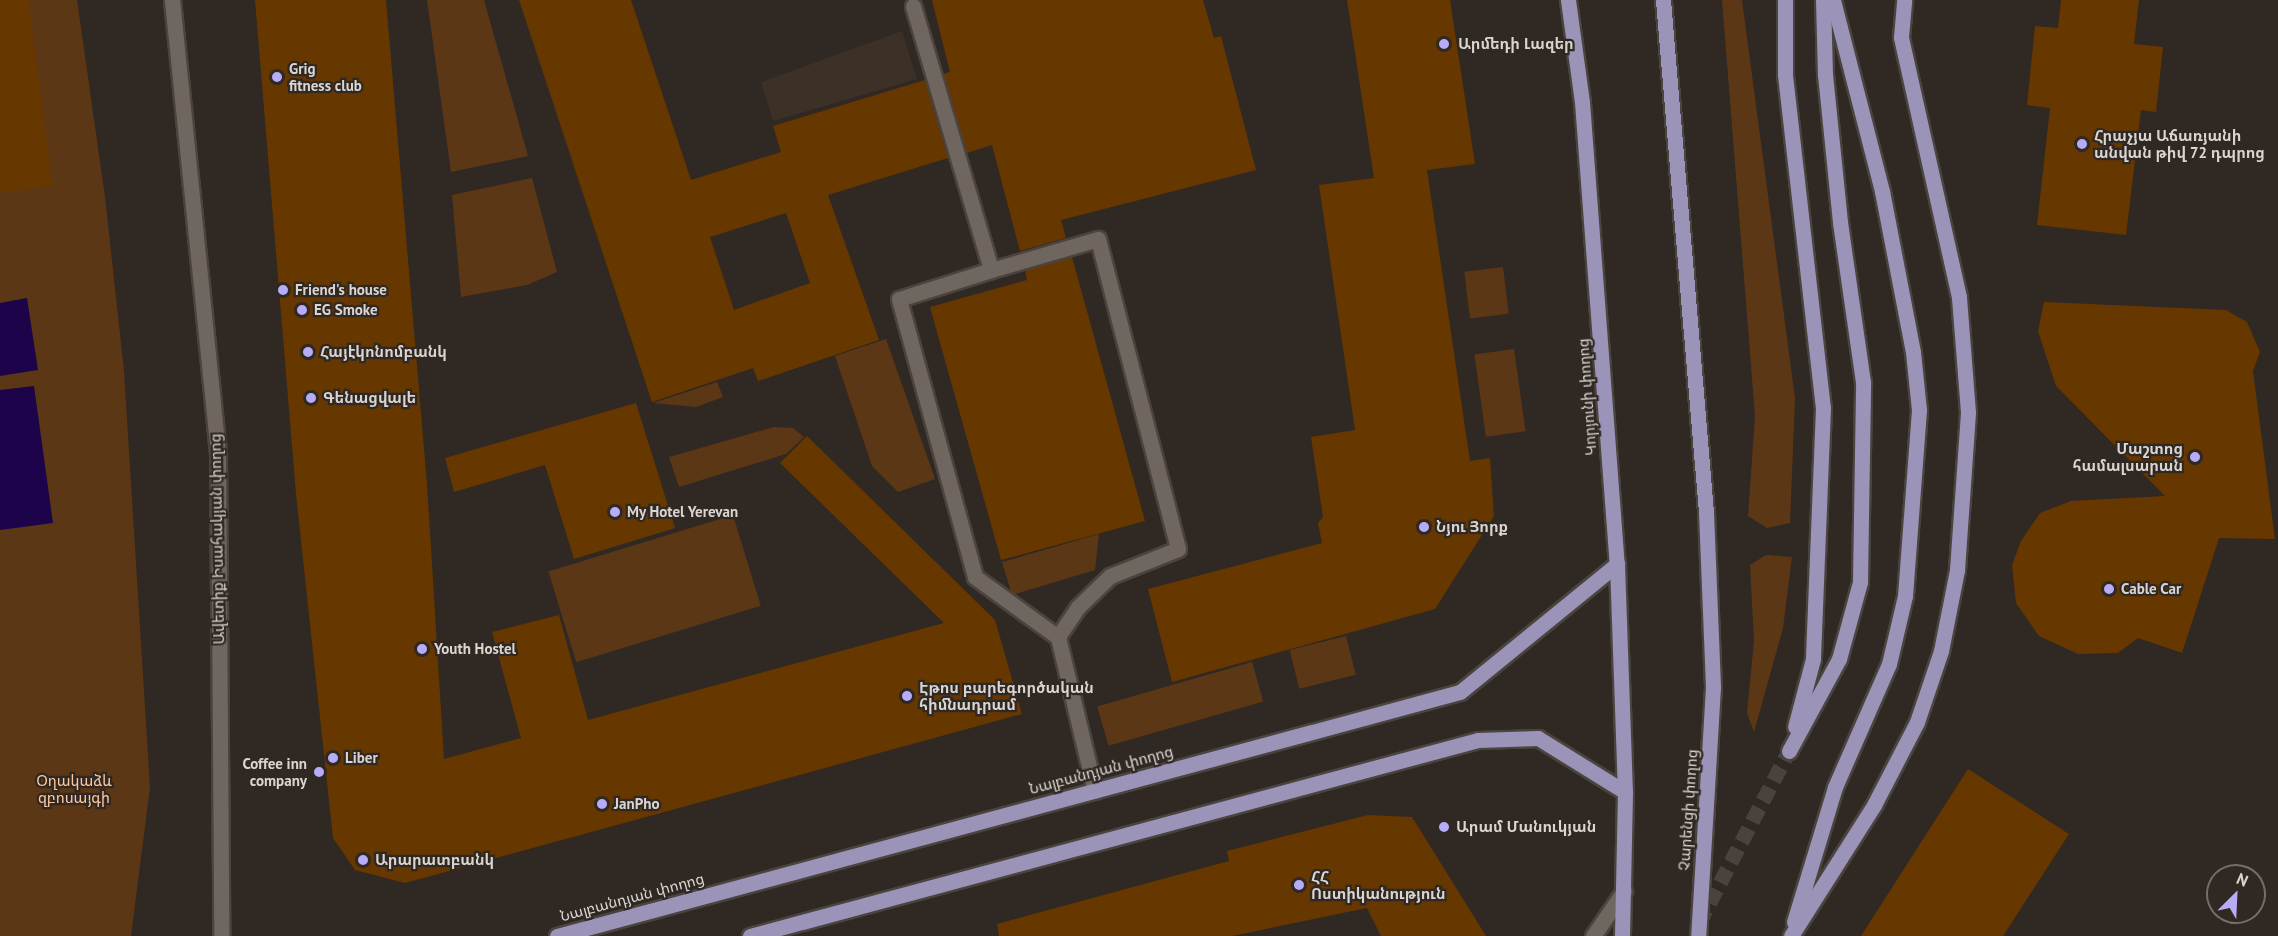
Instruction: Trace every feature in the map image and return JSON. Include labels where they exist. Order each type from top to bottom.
[{"type":"main road","name":"Կորյունի փողոց","points":[[1568,0],[1582,102],[1617,564],[1625,792]]},
{"type":"main road","name":"Չարենցի փողոց","points":[[1663,0],[1706,512],[1713,687],[1698,936]]},
{"type":"main road","points":[[1785,0],[1785,75],[1823,408],[1813,659],[1789,751],[1839,659],[1860,582],[1863,382],[1840,222],[1825,75],[1823,0]]},
{"type":"main road","points":[[1790,936],[1835,787],[1888,664],[1897,630],[1905,596],[1919,410],[1913,352],[1882,191],[1833,0]]},
{"type":"main road","points":[[1790,936],[1874,805],[1917,722],[1941,651],[1957,570],[1968,412],[1959,297],[1901,37],[1904,0]]},
{"type":"main road","name":"Նալբանդյան փողոց","points":[[557,936],[1460,692],[1617,564]]},
{"type":"main road","points":[[750,936],[1478,740],[1538,738],[1625,792],[1622,936]]},
{"type":"street","name":"Ավետիք Իսահակյան փողոց","points":[[172,0],[218,454],[221,936]]},
{"type":"street","points":[[913,6],[991,270]]},
{"type":"street","points":[[1058,637],[1078,607],[1110,576],[1178,549],[1098,238],[899,298],[975,577],[1058,637],[1095,791]]},
{"type":"street","points":[[1593,936],[1624,891]]},
{"type":"shaded area","points":[[902,31],[917,79],[773,121],[761,82]]},
{"type":"shaded area","points":[[27,298],[38,370],[0,376],[0,303]]},
{"type":"shaded area","points":[[34,386],[53,523],[0,530],[0,390]]},
{"type":"green space","name":"Օղակաձև զբոսայգի","points":[[0,0],[77,0],[105,197],[124,371],[150,787],[131,936],[0,936]]},
{"type":"green space","points":[[427,0],[484,0],[528,156],[451,172]]},
{"type":"green space","points":[[1722,0],[1742,0],[1795,398],[1790,523],[1767,528],[1748,516],[1755,416]]},
{"type":"green space","points":[[532,178],[557,272],[527,285],[461,297],[452,195]]},
{"type":"green space","points":[[1503,267],[1509,314],[1470,318],[1464,272]]},
{"type":"green space","points":[[886,339],[935,479],[898,492],[872,466],[835,356]]},
{"type":"green space","points":[[1514,349],[1526,431],[1486,437],[1474,355]]},
{"type":"green space","points":[[717,382],[723,397],[696,407],[653,403]]},
{"type":"green space","points":[[774,427],[793,428],[804,437],[786,454],[679,487],[669,457]]},
{"type":"green space","points":[[733,515],[761,606],[576,662],[548,571]]},
{"type":"green space","points":[[1099,534],[1095,570],[1012,595],[1002,562]]},
{"type":"green space","points":[[1766,555],[1792,557],[1783,628],[1754,732],[1747,713],[1754,641],[1750,565]]},
{"type":"green space","points":[[1346,636],[1356,675],[1299,689],[1290,650]]},
{"type":"green space","points":[[1252,662],[1263,701],[1109,746],[1097,706]]},
{"type":"building","points":[[0,0],[28,0],[53,186],[0,193]]},
{"type":"building","points":[[255,0],[386,0],[427,484],[444,759],[521,738],[492,632],[559,615],[588,720],[944,623],[780,463],[807,436],[995,620],[1022,714],[405,883],[355,870],[333,838],[296,494]]},
{"type":"building","points":[[519,0],[631,0],[691,180],[781,152],[773,126],[925,80],[948,158],[828,195],[879,340],[758,381],[753,368],[652,402]],"holes":[[[786,213],[810,283],[734,310],[710,237]]]},
{"type":"building","points":[[932,0],[1203,0],[1214,38],[1221,36],[1256,170],[1061,220],[1066,238],[1020,251],[992,145],[967,153],[943,74],[950,72]]},
{"type":"building","points":[[1347,0],[1450,0],[1475,164],[1427,170],[1470,461],[1490,458],[1494,516],[1435,609],[1172,682],[1148,589],[1322,543],[1318,523],[1323,517],[1311,437],[1355,430],[1319,185],[1374,178]]},
{"type":"building","name":"Հրաչյա Աճառյանի անվան թիվ 72 դպրոց","points":[[2061,0],[2139,0],[2134,44],[2163,47],[2156,112],[2141,110],[2126,235],[2037,225],[2050,108],[2027,105],[2035,26],[2058,28]]},
{"type":"building","points":[[1072,257],[1145,521],[1001,560],[930,307],[1027,280],[1025,270]]},
{"type":"building","points":[[2044,302],[2226,310],[2247,322],[2260,352],[2253,371],[2275,539],[2219,538],[2182,653],[2138,638],[2118,653],[2078,654],[2039,636],[2016,603],[2012,565],[2021,541],[2040,513],[2071,501],[2165,496],[2056,386],[2038,331]]},
{"type":"building","points":[[636,403],[675,528],[574,559],[545,465],[454,492],[445,458]]},
{"type":"building","points":[[1968,769],[2069,834],[2003,936],[1861,936]]},
{"type":"building","name":"ՀՀ Ոստիկանություն","points":[[1368,815],[1412,817],[1486,936],[1381,936],[1367,908],[1232,936],[999,936],[997,924],[1229,861],[1227,851]]},
{"type":"tunnel","points":[[1699,923],[1789,751]]},
{"type":"place","name":"Արմեդի Լազեր","points":[[1444,44]]},
{"type":"place","name":"Grig fitness club","points":[[277,77]]},
{"type":"place","name":"Հրաչյա Աճառյանի անվան թիվ 72 դպրոց","points":[[2082,144]]},
{"type":"place","name":"Friend's house","points":[[283,290]]},
{"type":"place","name":"EG Smoke","points":[[302,310]]},
{"type":"place","name":"Հայէկոնոմբանկ","points":[[308,352]]},
{"type":"place","name":"Գենացվալե","points":[[311,398]]},
{"type":"place","name":"Մաշտոց համալսարան","points":[[2195,457]]},
{"type":"place","name":"My Hotel Yerevan","points":[[615,512]]},
{"type":"place","name":"Նյու Յորք","points":[[1424,527]]},
{"type":"place","name":"Cable Car","points":[[2109,589]]},
{"type":"place","name":"Youth Hostel","points":[[422,649]]},
{"type":"place","name":"Էթոս բարեգործական հիմնադրամ","points":[[907,696]]},
{"type":"place","name":"Liber","points":[[333,758]]},
{"type":"place","name":"Coffee inn company","points":[[319,772]]},
{"type":"place","name":"JanPho","points":[[602,804]]},
{"type":"place","name":"Արամ Մանուկյան","points":[[1444,827]]},
{"type":"place","name":"Արարատբանկ","points":[[363,860]]},
{"type":"place","name":"ՀՀ Ոստիկանություն","points":[[1299,885]]}]
